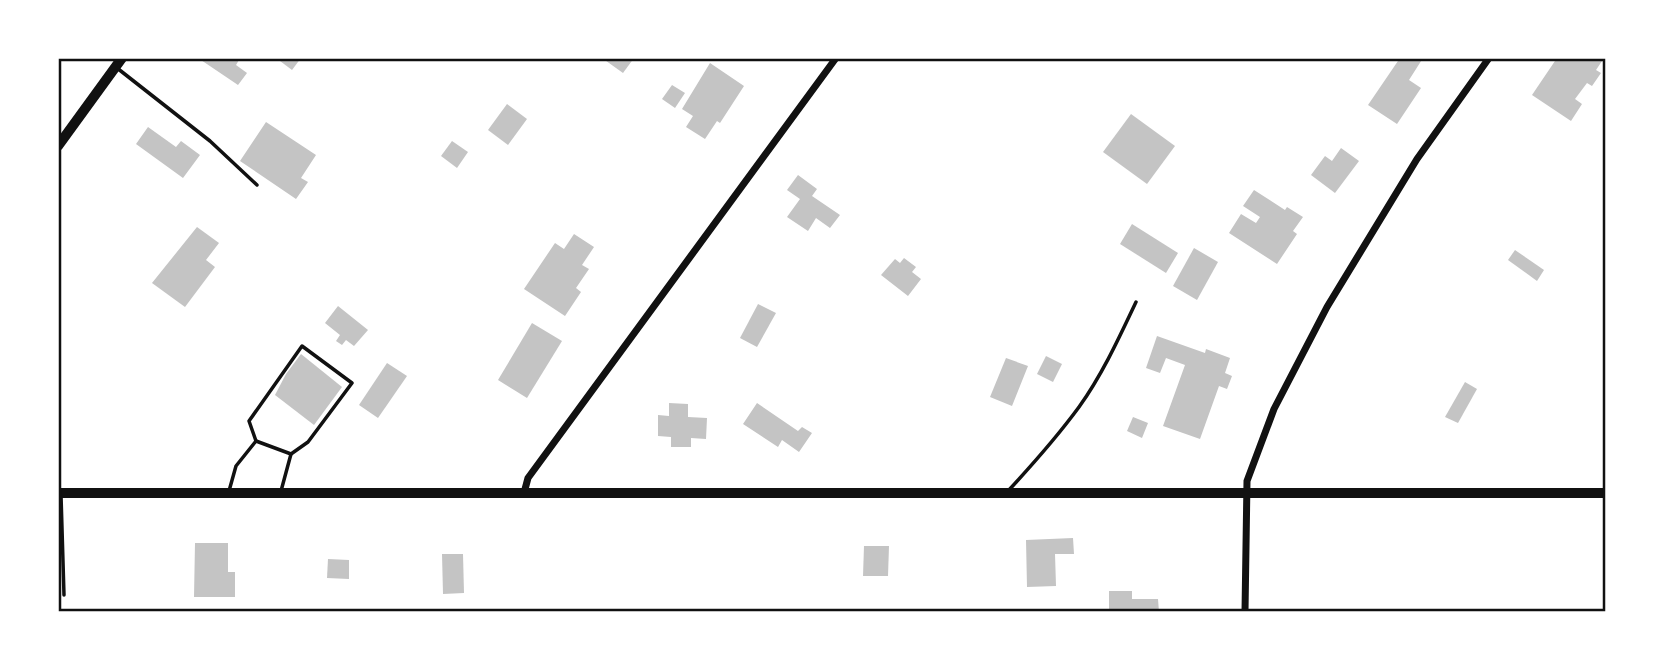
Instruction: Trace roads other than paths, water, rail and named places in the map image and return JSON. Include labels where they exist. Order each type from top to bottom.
[{"type":"main road","points":[[58,146],[119,62]]},
{"type":"street","points":[[524,493],[528,478],[836,58]]},
{"type":"street","points":[[1245,612],[1245,492],[1274,409],[1326,307],[1417,159],[1489,58]]},
{"type":"street","points":[[60,493],[1605,493]]},
{"type":"lane","points":[[119,62],[257,185]]},
{"type":"lane","points":[[1007,492],[1079,406],[1113,351],[1136,302]]},
{"type":"lane","points":[[281,493],[291,454],[308,442],[352,383],[302,346],[248,421],[256,441],[291,454]]},
{"type":"lane","points":[[228,493],[236,466],[256,441]]},
{"type":"lane","points":[[60,493],[64,595]]}]
